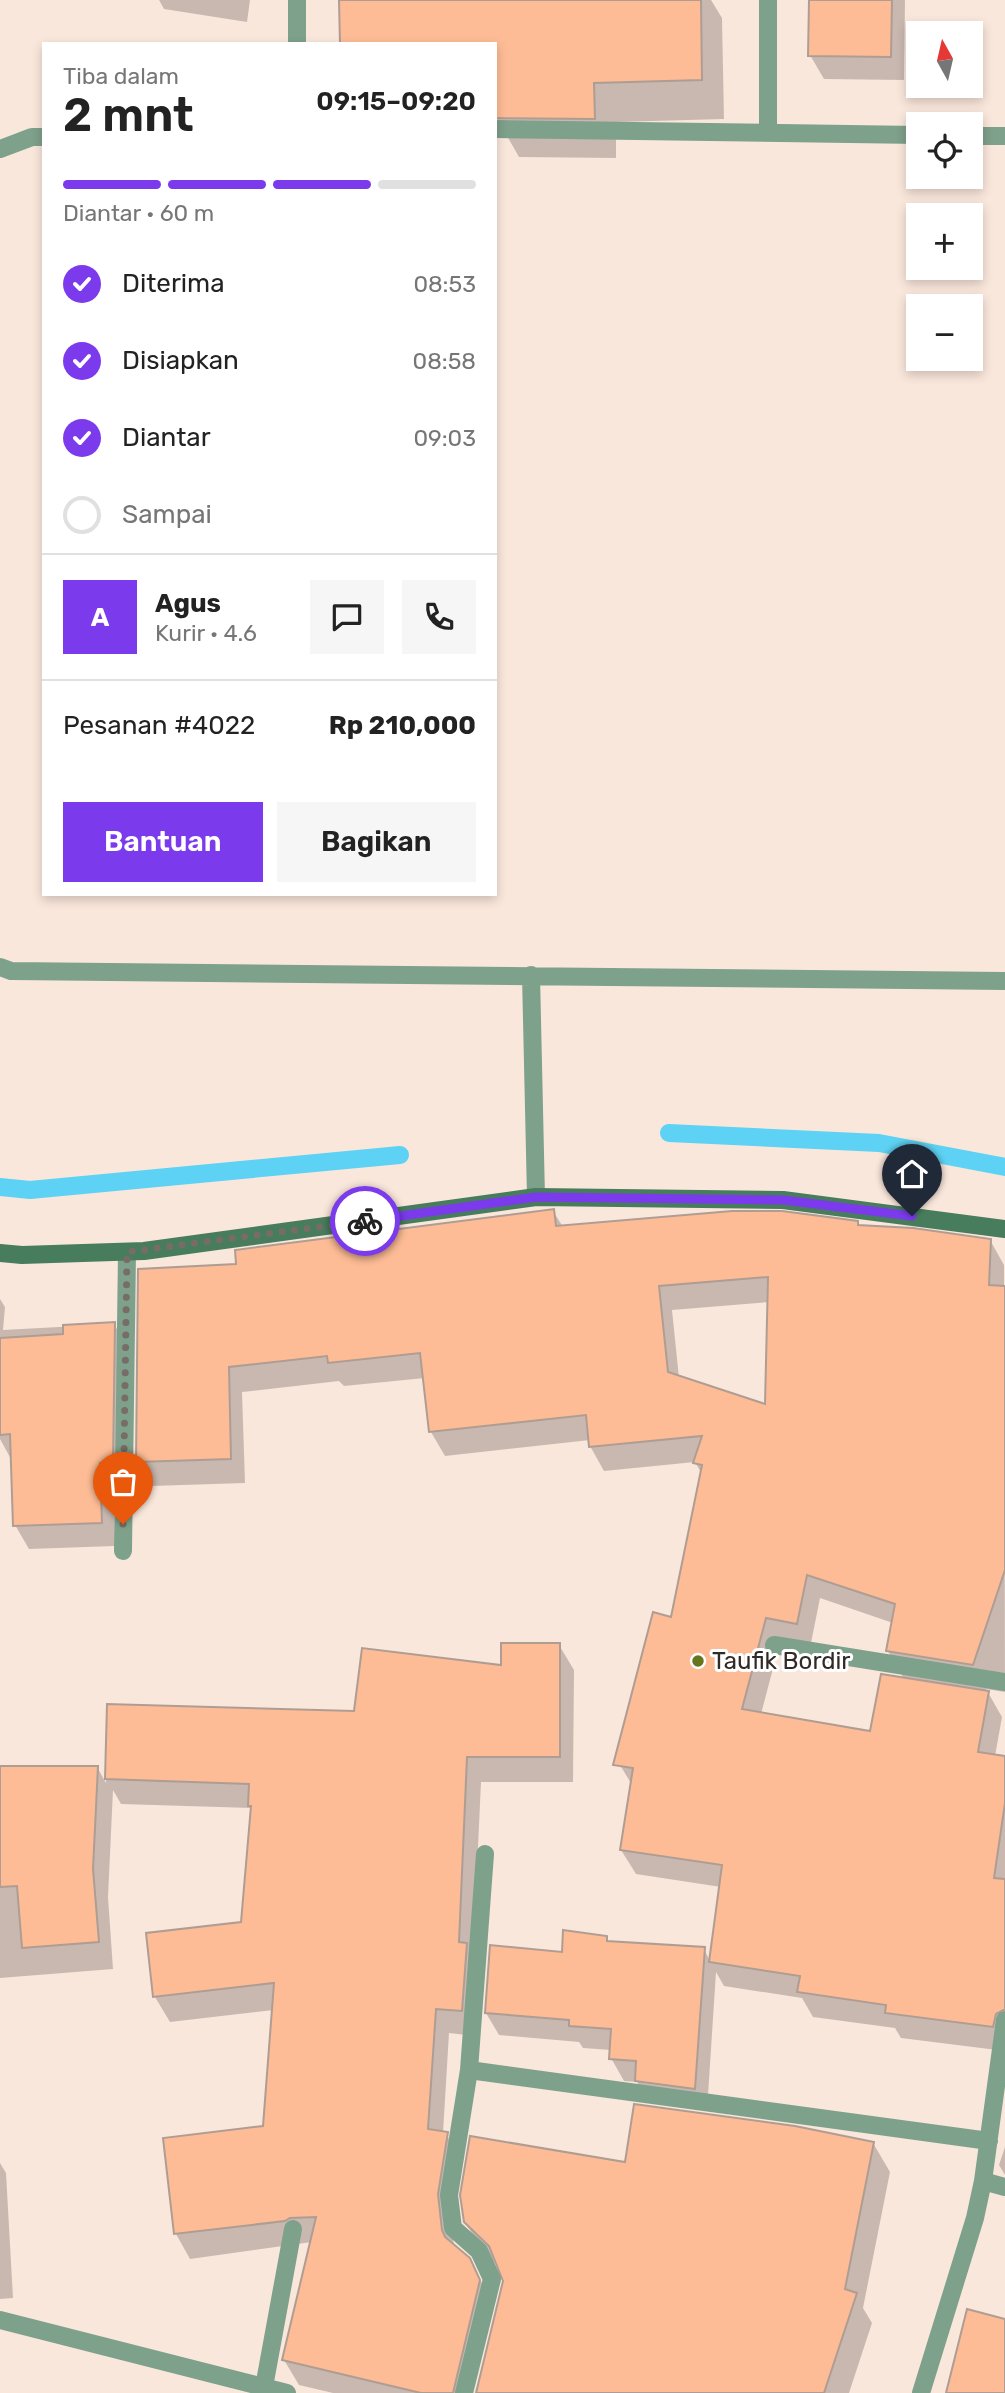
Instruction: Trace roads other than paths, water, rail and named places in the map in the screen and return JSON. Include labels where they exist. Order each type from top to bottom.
[{"type":"main road","points":[[0,1253],[22,1255],[158,1250],[536,1197],[783,1200],[1005,1229]]},
{"type":"street","points":[[297,0],[297,42]]},
{"type":"street","points":[[768,0],[768,133]]},
{"type":"street","points":[[497,129],[906,135]]},
{"type":"street","points":[[983,136],[1005,136]]},
{"type":"street","points":[[0,149],[32,137],[42,137]]},
{"type":"street","points":[[0,967],[11,971],[1005,981]]},
{"type":"street","points":[[531,975],[536,1197]]},
{"type":"street","points":[[123,1551],[127,1252]]},
{"type":"street","points":[[774,1645],[1005,1682]]},
{"type":"street","points":[[464,2393],[492,2279],[479,2251],[453,2228],[449,2195],[469,2070],[485,1854]]},
{"type":"street","points":[[920,2393],[975,2218],[983,2181],[1005,2020]]},
{"type":"street","points":[[469,2070],[989,2141]]},
{"type":"street","points":[[983,2181],[1005,2187]]},
{"type":"street","points":[[264,2387],[293,2229]]},
{"type":"street","points":[[0,2320],[287,2393]]},
{"type":"waterway","points":[[669,1133],[879,1143],[1005,1167]]},
{"type":"waterway","points":[[0,1187],[30,1190],[400,1155]]},
{"type":"place","name":"Taufik Bordir","points":[[698,1661]]}]
